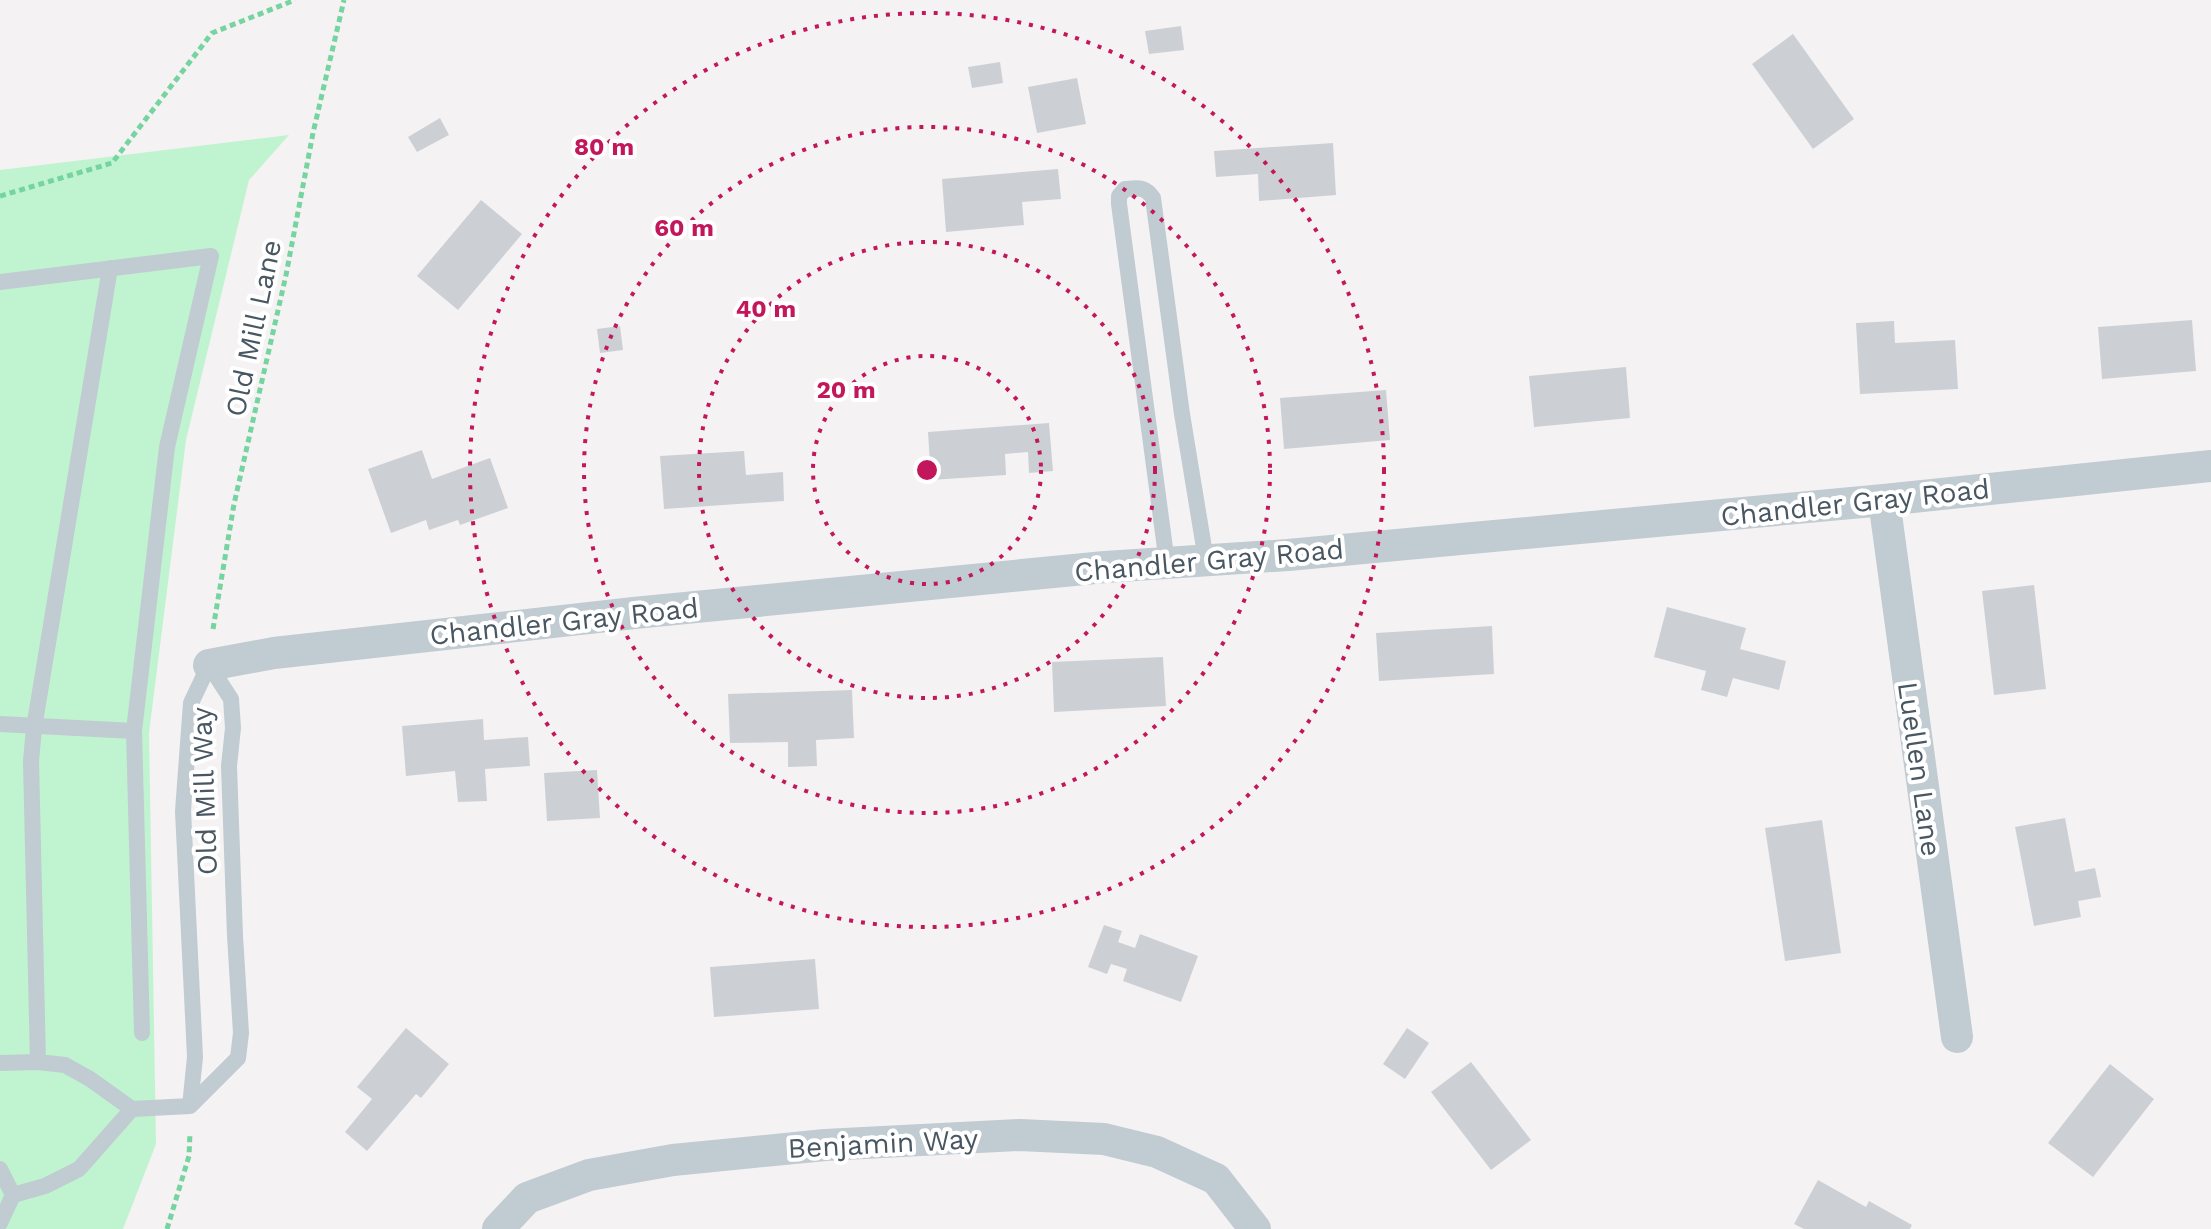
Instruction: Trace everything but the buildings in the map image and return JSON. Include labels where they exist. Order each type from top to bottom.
[{"type":"street","name":"Chandler Gray Road","points":[[209,665],[274,653],[448,633],[1167,563],[1884,500],[2211,466]]},
{"type":"street","name":"Luellen Lane","points":[[1884,500],[1957,1037]]},
{"type":"street","name":"Benjamin Way","points":[[498,1229],[527,1198],[589,1175],[673,1160],[825,1145],[1020,1135],[1104,1139],[1157,1152],[1216,1179],[1255,1229]]},
{"type":"lane","points":[[1167,563],[1119,204],[1119,196],[1125,189],[1141,187],[1153,198],[1182,414],[1206,560]]},
{"type":"lane","points":[[0,282],[211,256],[167,447],[134,731],[142,1033]]},
{"type":"lane","points":[[38,1062],[31,761],[110,268]]},
{"type":"lane","name":"Old Mill Way","points":[[190,1106],[238,1058],[241,1033],[229,766],[233,728],[231,699],[209,665]]},
{"type":"lane","name":"Old Mill Way","points":[[190,1106],[195,1057],[184,797],[191,703],[209,665]]},
{"type":"lane","points":[[0,724],[134,731]]},
{"type":"lane","points":[[0,1063],[65,1065],[132,1109],[190,1106]]},
{"type":"lane","points":[[0,1223],[13,1195],[45,1186],[79,1169],[132,1109]]},
{"type":"lane","points":[[0,1169],[13,1195]]},
{"type":"path","points":[[0,196],[112,163],[212,33],[295,0]]},
{"type":"path","name":"Old Mill Lane","points":[[209,665],[213,619],[234,504],[344,0]]},
{"type":"path","points":[[167,1229],[189,1156],[190,1106]]},
{"type":"green space","points":[[289,135],[249,180],[186,440],[149,733],[156,1144],[123,1229],[0,1229],[0,170]]}]
